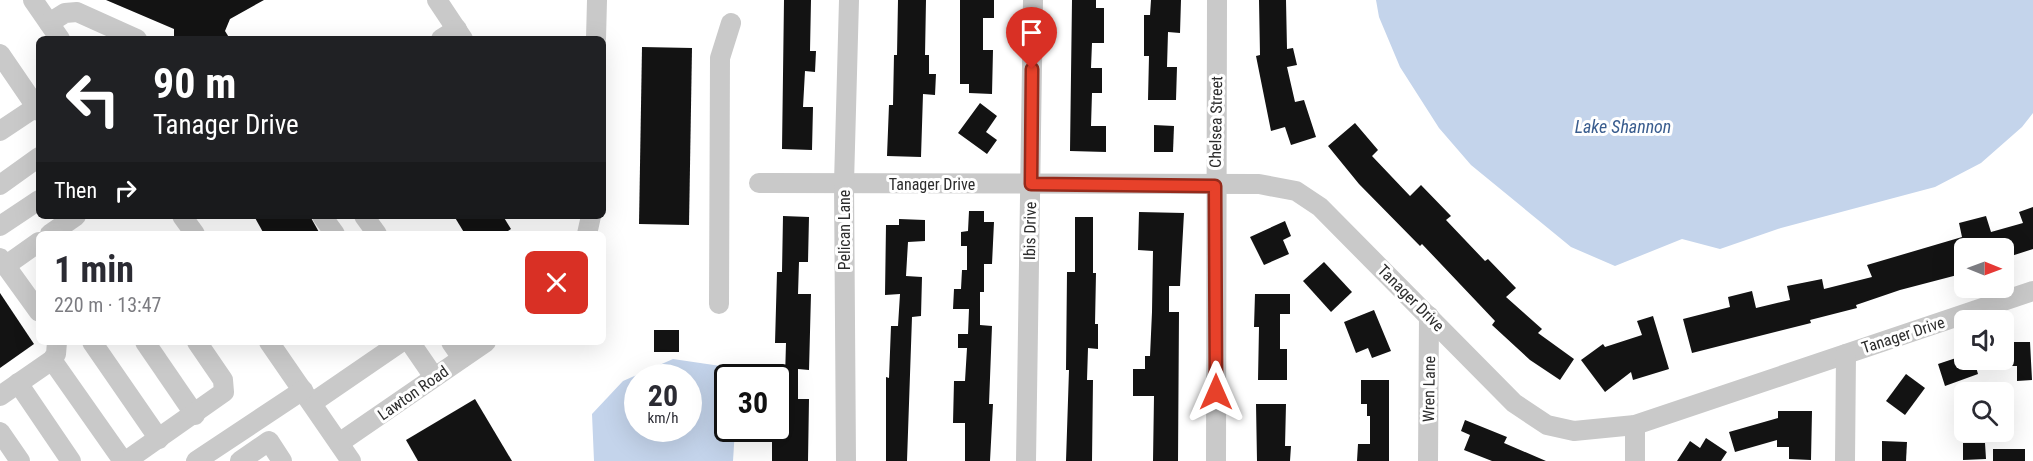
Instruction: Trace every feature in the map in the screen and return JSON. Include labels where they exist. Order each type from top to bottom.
[{"type":"street","points":[[33,0],[55,31],[65,13],[77,12],[130,36]]},
{"type":"street","points":[[438,0],[454,36]]},
{"type":"street","points":[[596,36],[597,0]]},
{"type":"street","name":"Pelican Lane","points":[[846,461],[844,183],[849,0]]},
{"type":"street","name":"Ibis Drive","points":[[1026,461],[1033,0]]},
{"type":"street","name":"Chelsea Street","points":[[1216,461],[1217,0]]},
{"type":"street","points":[[719,304],[720,58],[731,23]]},
{"type":"street","points":[[0,54],[6,77],[36,107]]},
{"type":"street","points":[[0,131],[36,110]]},
{"type":"street","points":[[0,185],[36,159]]},
{"type":"street","name":"Tanager Drive","points":[[759,183],[1215,186],[1259,184],[1296,191],[1320,207],[1514,403],[1547,425],[1574,430],[1635,425],[2033,291]]},
{"type":"street","points":[[0,226],[36,202]]},
{"type":"street","points":[[54,231],[72,219]]},
{"type":"street","points":[[33,290],[3,262],[36,244]]},
{"type":"street","name":"Wren Lane","points":[[1428,461],[1430,316]]},
{"type":"street","points":[[94,345],[159,439]]},
{"type":"street","points":[[147,345],[195,414]]},
{"type":"street","points":[[0,396],[55,351],[124,461],[222,395],[225,386],[199,345]]},
{"type":"street","points":[[271,345],[351,461]]},
{"type":"street","points":[[196,461],[395,345]]},
{"type":"street","points":[[412,345],[434,377]]},
{"type":"street","name":"Lawton Road","points":[[339,443],[434,377],[456,350],[475,345]]},
{"type":"street","points":[[1845,354],[1845,461]]},
{"type":"street","points":[[18,383],[71,461]]},
{"type":"street","points":[[1635,425],[1635,461]]},
{"type":"street","points":[[0,432],[20,461]]},
{"type":"street","points":[[240,461],[269,441],[282,461]]},
{"type":"water","name":"Lake Shannon","points":[[1376,0],[2033,0],[2033,113],[2022,127],[1981,163],[1935,187],[1781,228],[1720,249],[1682,239],[1615,266],[1571,247],[1471,165],[1439,128],[1400,67],[1379,17]]},
{"type":"water","points":[[673,359],[714,365],[714,442],[734,442],[733,461],[594,461],[592,414],[624,381],[624,442],[702,442],[702,364],[662,364]]},
{"type":"building","points":[[106,0],[264,0],[230,19],[225,31],[228,36],[174,36],[174,29]]},
{"type":"building","points":[[784,0],[811,0],[810,51],[816,51],[815,72],[805,71],[803,107],[813,107],[812,150],[782,149]]},
{"type":"building","points":[[898,0],[926,0],[925,55],[929,55],[929,74],[936,74],[935,95],[923,94],[921,157],[887,156],[889,105],[893,105],[894,55],[897,55]]},
{"type":"building","points":[[960,0],[994,0],[994,18],[983,18],[983,50],[993,50],[992,94],[969,93],[969,84],[960,84]]},
{"type":"building","points":[[1072,0],[1096,0],[1096,8],[1104,8],[1104,43],[1092,43],[1091,68],[1102,68],[1102,93],[1092,93],[1091,126],[1106,126],[1106,152],[1070,151]]},
{"type":"building","points":[[1151,0],[1181,0],[1180,33],[1168,32],[1167,67],[1177,67],[1176,100],[1148,100],[1149,56],[1144,56],[1144,15],[1150,15]]},
{"type":"building","points":[[1259,0],[1286,0],[1287,49],[1293,48],[1297,65],[1287,67],[1295,102],[1304,100],[1316,137],[1291,145],[1285,127],[1271,131],[1256,56],[1260,55]]},
{"type":"building","points":[[642,47],[692,48],[689,225],[639,224]]},
{"type":"building","points":[[980,103],[997,116],[986,132],[997,140],[987,154],[958,133]]},
{"type":"building","points":[[1355,123],[1378,150],[1372,156],[1410,196],[1421,185],[1451,216],[1446,220],[1485,261],[1488,259],[1516,288],[1506,297],[1542,329],[1538,333],[1574,359],[1560,380],[1530,360],[1492,325],[1495,321],[1422,244],[1420,246],[1359,184],[1328,146]]},
{"type":"building","points":[[1154,125],[1174,126],[1173,152],[1154,152]]},
{"type":"building","points":[[2033,207],[2033,249],[2014,255],[2014,238],[1959,238],[1962,237],[1959,223],[1986,216],[1991,232],[2023,223],[2019,212]]},
{"type":"building","points":[[969,211],[984,211],[984,222],[994,222],[992,264],[984,264],[984,292],[980,292],[980,325],[992,326],[989,404],[993,404],[990,461],[965,461],[965,423],[953,423],[954,381],[965,381],[967,348],[958,348],[958,334],[968,334],[969,309],[953,309],[954,289],[961,289],[962,270],[967,270],[967,246],[961,246],[961,232],[968,231]]},
{"type":"building","points":[[1139,212],[1184,213],[1180,286],[1169,286],[1169,312],[1179,312],[1178,461],[1153,461],[1154,396],[1133,396],[1133,369],[1145,369],[1145,356],[1150,356],[1152,312],[1153,251],[1138,250]]},
{"type":"building","points":[[783,216],[809,217],[808,262],[799,262],[798,294],[811,294],[809,370],[798,369],[798,399],[809,399],[808,461],[772,461],[772,442],[792,442],[792,364],[785,364],[786,343],[775,343],[777,272],[782,272]]},
{"type":"building","points":[[1075,217],[1093,217],[1093,273],[1096,273],[1095,324],[1098,324],[1098,349],[1088,348],[1087,380],[1093,380],[1092,461],[1066,461],[1069,370],[1066,370],[1067,272],[1075,272]]},
{"type":"building","points":[[256,219],[312,219],[318,231],[262,231]]},
{"type":"building","points":[[456,219],[505,219],[511,229],[508,231],[463,231]]},
{"type":"building","points":[[899,219],[925,220],[925,241],[908,242],[906,276],[922,277],[921,316],[912,317],[907,461],[886,461],[886,377],[889,378],[891,326],[898,326],[900,294],[885,295],[886,225],[899,225]]},
{"type":"building","points":[[1285,221],[1291,236],[1283,240],[1289,254],[1264,265],[1250,237]]},
{"type":"building","points":[[1954,239],[1954,276],[1900,290],[1856,305],[1857,308],[1810,320],[1811,323],[1692,353],[1683,319],[1730,307],[1728,297],[1752,291],[1756,308],[1790,300],[1787,286],[1822,279],[1824,289],[1872,277],[1867,265]]},
{"type":"building","points":[[1324,262],[1352,292],[1331,312],[1303,281]]},
{"type":"building","points":[[0,293],[34,344],[0,368]]},
{"type":"building","points":[[1255,294],[1290,294],[1290,314],[1280,314],[1280,349],[1287,349],[1287,380],[1258,380],[1259,327],[1254,327]]},
{"type":"building","points":[[1374,310],[1391,351],[1372,358],[1368,348],[1356,353],[1344,322]]},
{"type":"building","points":[[1653,316],[1669,369],[1633,380],[1631,372],[1605,392],[1581,360],[1603,344],[1605,347],[1642,335],[1637,321]]},
{"type":"building","points":[[654,330],[679,330],[679,352],[654,352]]},
{"type":"building","points":[[2014,342],[2030,342],[2032,380],[2017,381],[2017,366],[2014,366]]},
{"type":"building","points":[[1954,359],[1954,370],[1977,370],[1978,374],[1945,386],[1938,364]]},
{"type":"building","points":[[1906,374],[1925,388],[1905,415],[1886,401]]},
{"type":"building","points":[[1361,380],[1389,380],[1389,461],[1357,461],[1358,444],[1370,444],[1370,416],[1367,416],[1367,404],[1361,404]]},
{"type":"building","points":[[475,399],[512,461],[418,461],[406,440]]},
{"type":"building","points":[[1256,404],[1286,404],[1285,446],[1291,446],[1290,461],[1257,461]]},
{"type":"building","points":[[1778,411],[1812,411],[1811,460],[1789,459],[1789,447],[1777,447],[1777,440],[1735,452],[1729,432],[1778,418]]},
{"type":"building","points":[[1465,420],[1507,437],[1504,443],[1546,461],[1492,461],[1464,450],[1470,435],[1461,431]]},
{"type":"building","points":[[1706,438],[1727,452],[1721,461],[1677,461],[1690,441],[1700,448]]},
{"type":"building","points":[[1882,441],[1907,442],[1906,461],[1882,461]]},
{"type":"building","points":[[1963,443],[1985,443],[1986,459],[1963,460]]},
{"type":"building","points":[[1993,449],[2025,449],[2025,461],[1993,461]]},
{"type":"route","points":[[1032,69],[1031,184],[1215,186],[1216,392]]}]
